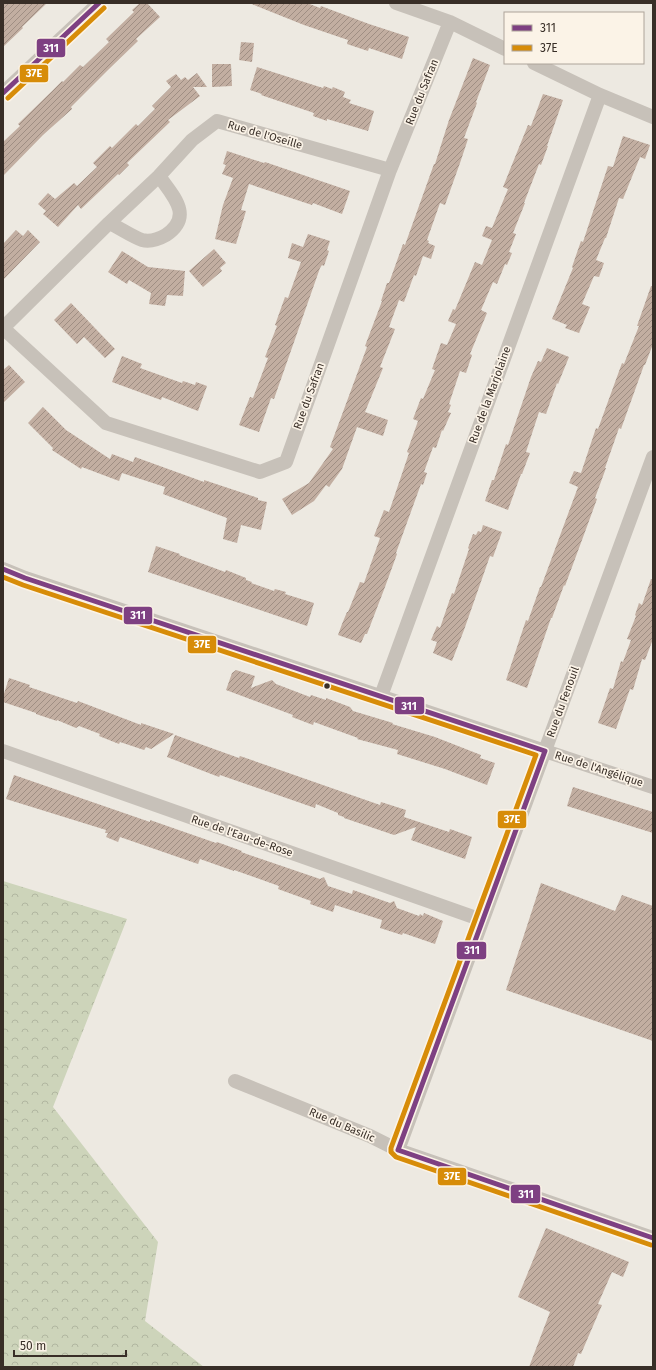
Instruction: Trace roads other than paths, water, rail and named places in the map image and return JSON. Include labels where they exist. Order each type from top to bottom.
[{"type":"street","points":[[3,93],[99,3]]},
{"type":"street","points":[[396,3],[450,22],[504,49]]},
{"type":"street","name":"Rue du Safran","points":[[3,328],[106,423],[260,472],[286,462],[390,170],[450,22]]},
{"type":"street","points":[[536,64],[600,95],[653,117]]},
{"type":"street","name":"Rue de la Marjolaine","points":[[381,696],[600,95]]},
{"type":"street","name":"Rue de l'Oseille","points":[[3,328],[109,223],[160,176],[192,140],[217,121],[390,170]]},
{"type":"street","points":[[109,223],[144,240],[159,239],[173,230],[181,218],[179,205],[160,176]]},
{"type":"street","name":"Rue du Fenouil","points":[[398,1150],[653,457]]},
{"type":"street","name":"Rue de l'Angélique","points":[[3,568],[25,578],[653,787]]},
{"type":"street","name":"Rue de l'Eau-de-Rose","points":[[3,751],[482,920]]},
{"type":"street","name":"Rue du Basilic","points":[[235,1081],[370,1136],[398,1150],[653,1238]]}]
